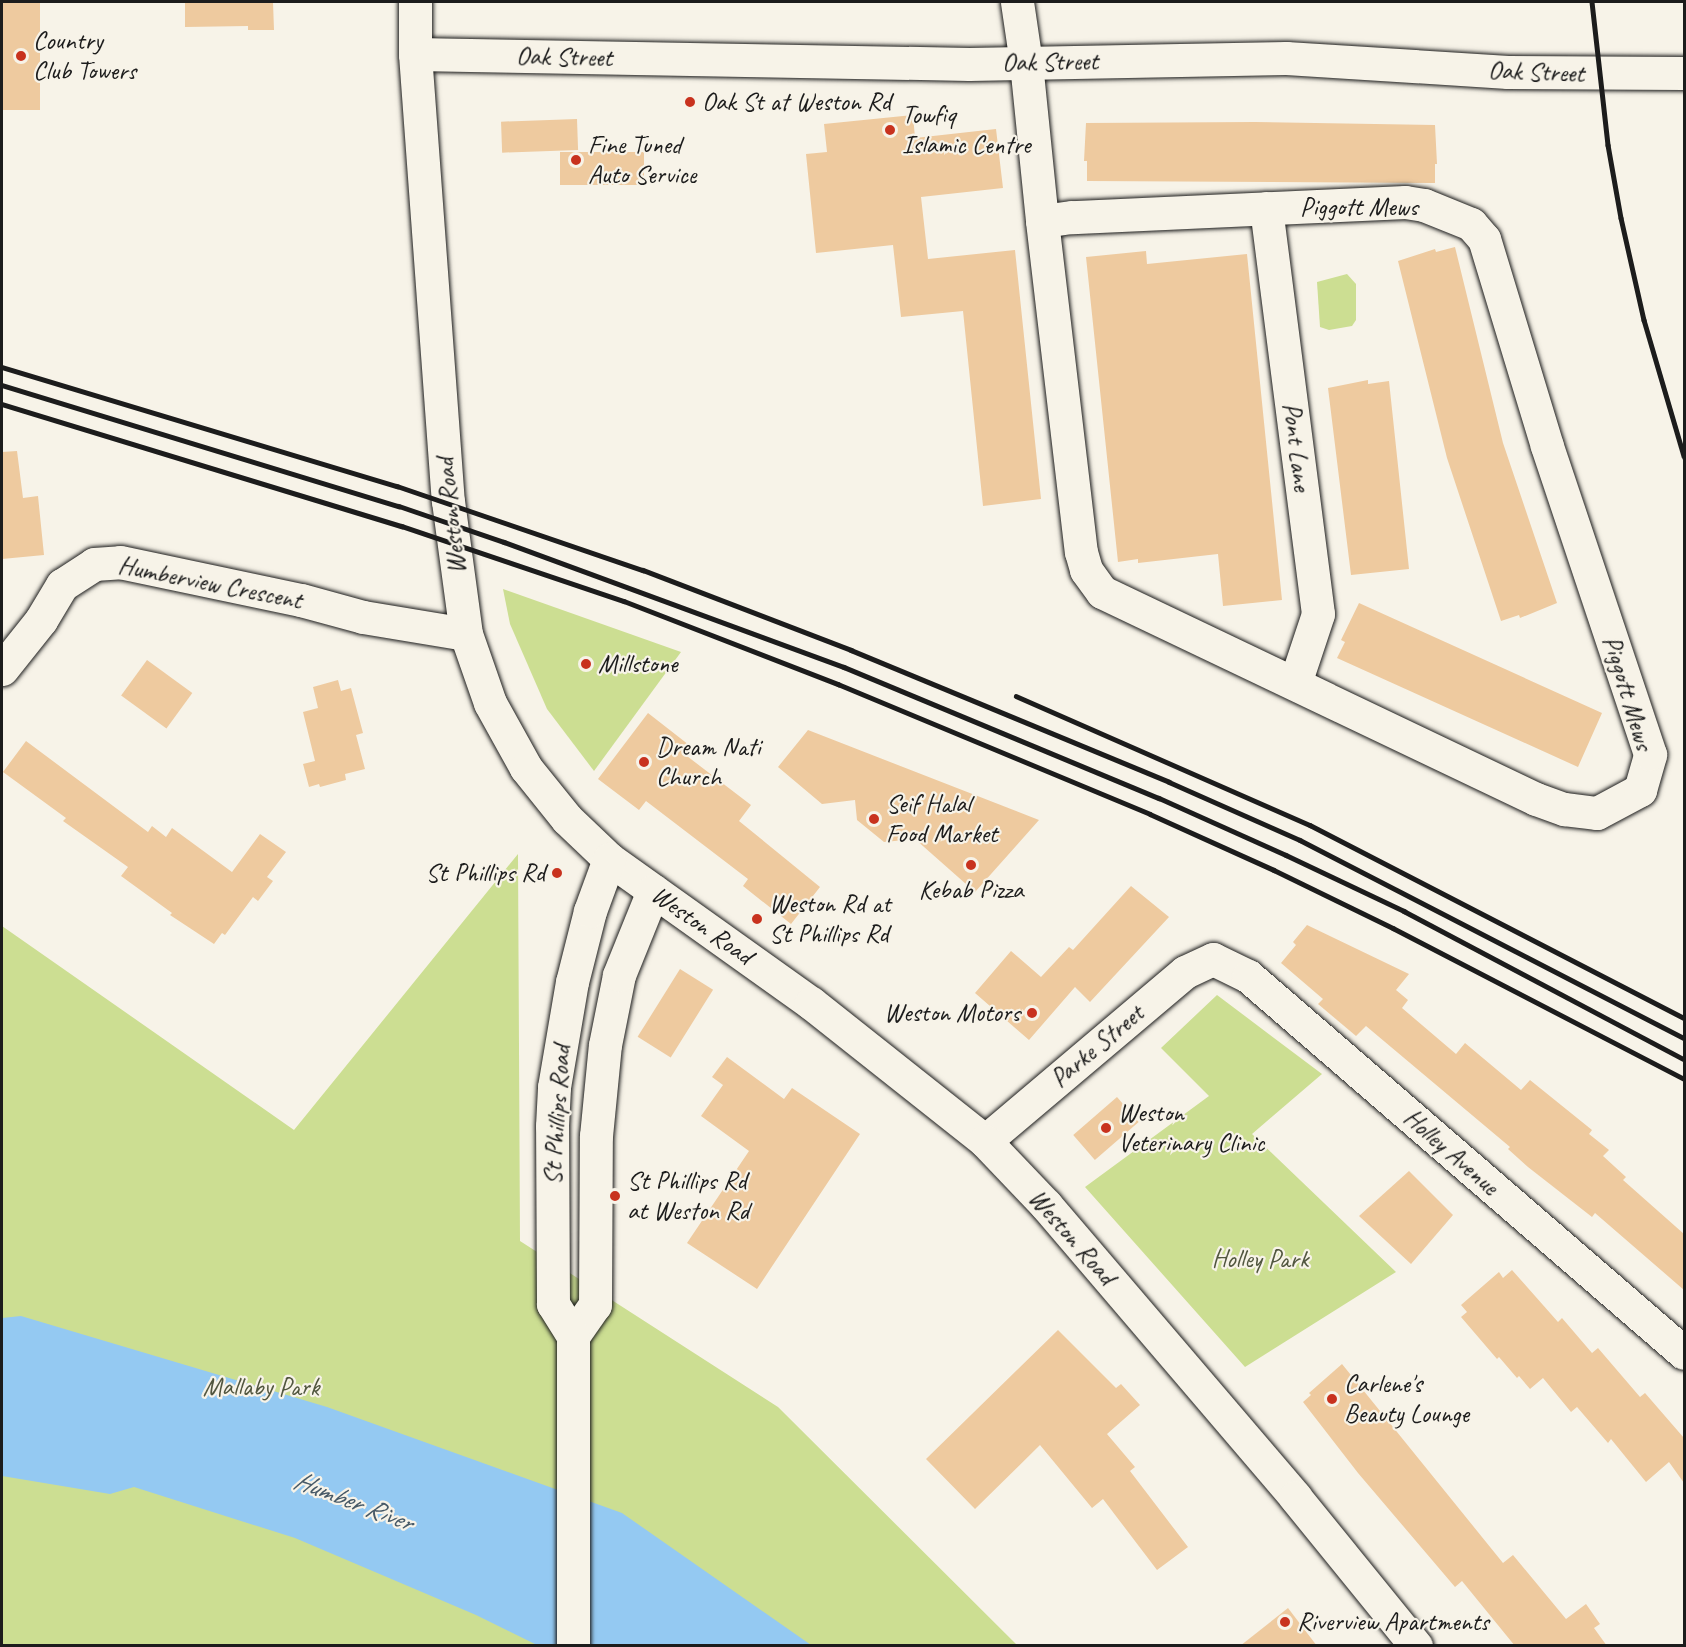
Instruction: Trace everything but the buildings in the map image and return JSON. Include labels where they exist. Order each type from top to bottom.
[{"type":"street","name":"Weston Road","points":[[415,2],[416,54],[448,501],[466,634],[490,703],[526,768],[567,819],[609,859],[811,1003],[985,1141],[1046,1205],[1295,1497],[1416,1646]]},
{"type":"street","name":"Piggott Mews","points":[[1017,2],[1026,63],[1042,221],[1081,552],[1086,570],[1102,592],[1536,799],[1564,809],[1598,813],[1640,790],[1650,754],[1547,446],[1484,239],[1471,224],[1414,203],[1071,217],[1042,221]]},
{"type":"street","name":"Oak Street","points":[[416,54],[969,64],[1286,58],[1508,72],[1684,73]]},
{"type":"street","name":"Pont Lane","points":[[1266,208],[1318,614],[1295,683]]},
{"type":"street","name":"Humberview Crescent","points":[[2,669],[41,620],[62,585],[94,564],[111,563],[147,567],[301,600],[363,617],[466,634]]},
{"type":"street","name":"St Phillips Road","points":[[609,859],[590,911],[575,972],[554,1087],[553,1304],[573,1336],[596,1305],[596,1136],[605,1045],[619,975],[653,891]]},
{"type":"street","name":"Parke Street","points":[[985,1141],[1185,972],[1213,959]]},
{"type":"street","name":"Holley Avenue","points":[[1213,959],[1248,976],[1684,1353]]},
{"type":"street","points":[[573,1336],[573,1646]]},
{"type":"green space","points":[[1347,274],[1356,284],[1356,320],[1352,326],[1329,330],[1320,327],[1317,282]]},
{"type":"green space","points":[[503,589],[681,652],[594,771],[547,709],[510,624]]},
{"type":"green space","name":"Mallaby Park","points":[[518,854],[520,1241],[778,1407],[1017,1645],[2,1645],[2,926],[294,1130]]},
{"type":"green space","name":"Holley Park","points":[[1217,995],[1322,1074],[1252,1134],[1396,1272],[1245,1367],[1085,1187],[1209,1096],[1161,1048]]},
{"type":"water","name":"Humber River","points":[[21,1316],[327,1407],[622,1513],[811,1645],[537,1645],[476,1615],[295,1538],[134,1487],[110,1494],[2,1476],[2,1318]]},
{"type":"railway","points":[[1592,2],[1608,145],[1621,218],[1644,320],[1684,456]]},
{"type":"railway","points":[[2,367],[397,486],[643,570],[851,650],[1169,782],[1300,840],[1684,1038]]},
{"type":"railway","points":[[2,385],[399,506],[504,542],[844,667],[1159,798],[1286,855],[1404,911],[1684,1059]]},
{"type":"railway","points":[[2,404],[402,526],[624,601],[838,684],[1150,814],[1274,870],[1393,928],[1684,1079]]},
{"type":"railway","points":[[1016,696],[1310,825],[1684,1018]]},
{"type":"place","name":"Country Club Towers","points":[[21,56]]},
{"type":"place","name":"Oak St at Weston Rd","points":[[690,102]]},
{"type":"place","name":"Towfiq Islamic Centre","points":[[890,130]]},
{"type":"place","name":"Fine Tuned Auto Service","points":[[576,160]]},
{"type":"place","name":"Millstone","points":[[586,664]]},
{"type":"place","name":"Dream Nati Church","points":[[644,762]]},
{"type":"place","name":"Seif Halal Food Market","points":[[874,819]]},
{"type":"place","name":"Kebab Pizza","points":[[971,865]]},
{"type":"place","name":"St Phillips Rd","points":[[557,873]]},
{"type":"place","name":"Weston Rd at St Phillips Rd","points":[[757,919]]},
{"type":"place","name":"Weston Motors","points":[[1032,1013]]},
{"type":"place","name":"Weston Veterinary Clinic","points":[[1106,1128]]},
{"type":"place","name":"St Phillips Rd at Weston Rd","points":[[615,1196]]},
{"type":"place","name":"Carlene's Beauty Lounge","points":[[1332,1399]]},
{"type":"place","name":"Riverview Apartments","points":[[1285,1622]]}]
